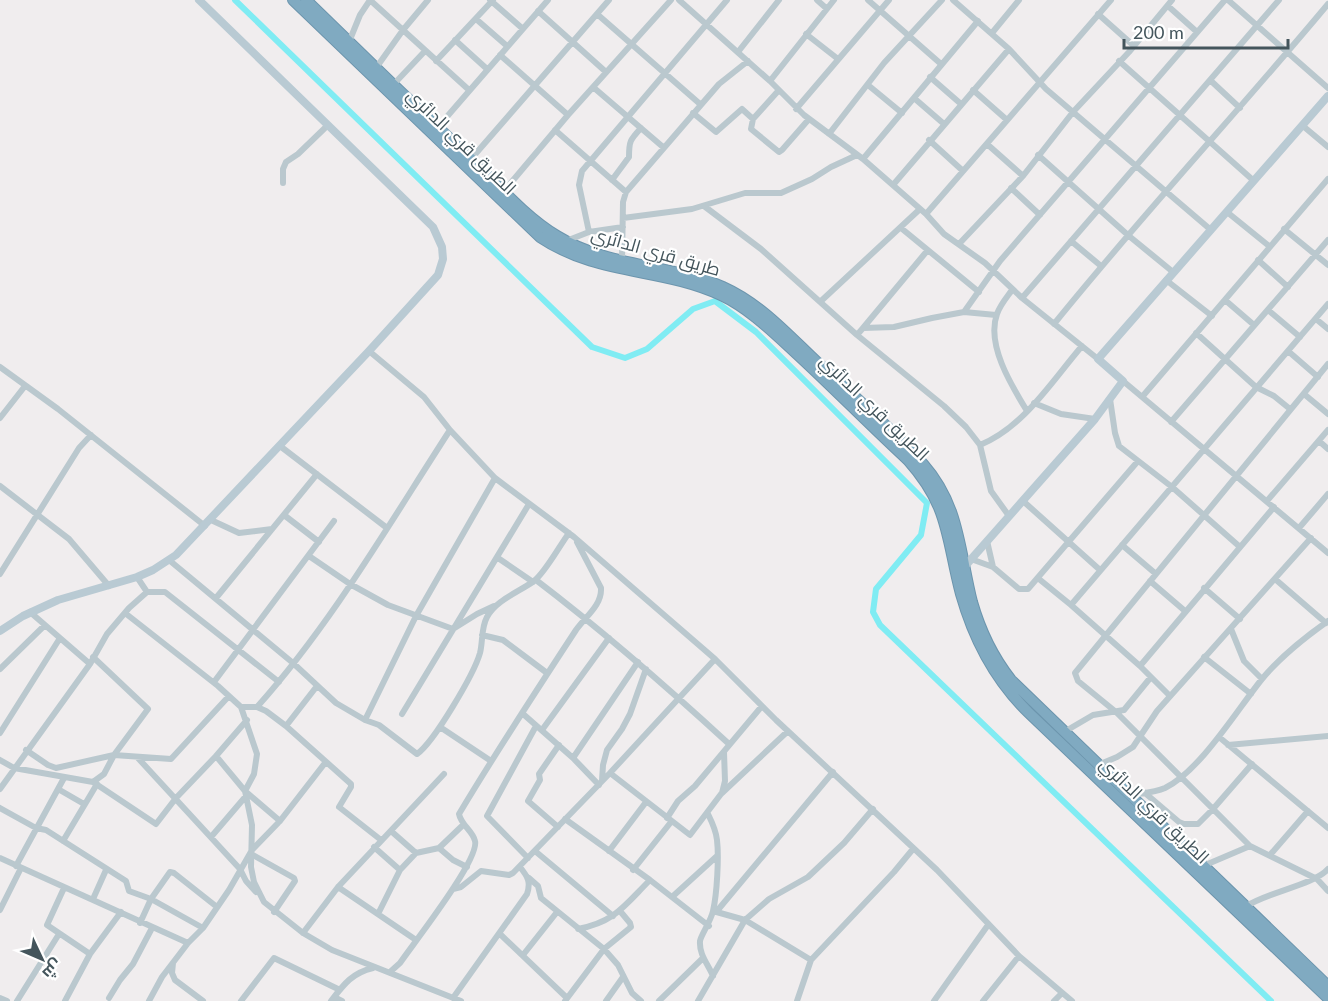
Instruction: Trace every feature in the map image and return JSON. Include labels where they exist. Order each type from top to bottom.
[{"type":"highway","name":"الطريق قري الدائري","points":[[293,0],[540,237],[590,262],[692,284],[740,306],[770,330],[908,460],[921,475],[940,505],[970,623],[979,645],[1000,682],[1029,713],[1328,998]]},
{"type":"highway","name":"طريق قري الدائري","points":[[311,2],[393,85],[543,227],[566,241],[595,254],[700,278],[736,294],[762,312],[899,439],[931,474],[952,511],[969,562],[977,616],[994,655],[1011,680],[1328,986]]},
{"type":"street","points":[[0,631],[30,612],[63,598],[109,587],[137,577],[169,560],[182,550],[438,275],[443,259],[442,247],[433,228],[199,0]]},
{"type":"street","points":[[349,42],[361,12],[370,0],[469,90]]},
{"type":"street","points":[[376,68],[403,30],[429,0]]},
{"type":"street","points":[[436,61],[491,0],[523,28]]},
{"type":"street","points":[[438,127],[548,0]]},
{"type":"street","points":[[471,159],[609,0]]},
{"type":"street","points":[[504,191],[568,115],[671,0]]},
{"type":"street","points":[[679,0],[770,81],[796,109],[860,157],[923,212],[944,234],[994,271],[1012,290],[1098,359],[1328,553]]},
{"type":"street","points":[[589,232],[579,185],[582,171],[727,0]]},
{"type":"street","points":[[738,52],[779,0]]},
{"type":"street","points":[[818,0],[826,8]]},
{"type":"street","points":[[770,81],[834,0]]},
{"type":"street","points":[[868,0],[941,64]]},
{"type":"street","points":[[796,109],[889,0]]},
{"type":"street","points":[[829,134],[884,63],[942,0]]},
{"type":"street","points":[[953,0],[992,33],[1073,112],[1211,230]]},
{"type":"street","points":[[992,33],[1019,0]]},
{"type":"street","points":[[964,312],[1000,261],[1148,88],[1227,0],[1328,88]]},
{"type":"street","points":[[1022,298],[1279,0]]},
{"type":"street","points":[[820,302],[901,228],[923,212],[963,171],[1108,1]]},
{"type":"street","points":[[960,244],[1023,176],[1073,112],[1170,3],[1197,32]]},
{"type":"street","points":[[1054,324],[1101,266],[1289,52],[1328,4]]},
{"type":"street","points":[[538,11],[606,72]]},
{"type":"street","points":[[1322,11],[1328,17]]},
{"type":"street","points":[[597,14],[700,104]]},
{"type":"street","points":[[1098,14],[1134,46]]},
{"type":"street","points":[[476,19],[507,46]]},
{"type":"street","points":[[623,218],[704,206],[745,193],[785,192],[860,157],[902,113],[978,21]]},
{"type":"street","points":[[806,34],[838,59]]},
{"type":"street","points":[[456,40],[487,69]]},
{"type":"street","points":[[893,185],[929,140],[1009,49]]},
{"type":"street","points":[[393,85],[425,51]]},
{"type":"street","points":[[500,55],[568,115]]},
{"type":"street","points":[[622,261],[626,192],[718,84],[748,61]]},
{"type":"street","points":[[1119,61],[1254,181]]},
{"type":"street","points":[[930,77],[961,104]]},
{"type":"street","points":[[1210,80],[1240,108]]},
{"type":"street","points":[[868,85],[902,113]]},
{"type":"street","points":[[593,87],[663,147]]},
{"type":"street","points":[[779,90],[753,119],[751,129],[779,152],[809,119]]},
{"type":"street","points":[[973,90],[1007,120]]},
{"type":"street","points":[[1098,359],[1328,96]]},
{"type":"street","points":[[914,98],[944,124]]},
{"type":"street","points":[[693,112],[716,132],[742,109],[753,119]]},
{"type":"street","points":[[283,183],[283,169],[286,162],[298,154],[328,125]]},
{"type":"street","points":[[1303,126],[1328,147]]},
{"type":"street","points":[[612,180],[629,157],[628,144],[641,128]]},
{"type":"street","points":[[555,130],[626,192]]},
{"type":"street","points":[[929,140],[963,171]]},
{"type":"street","points":[[987,144],[1023,176]]},
{"type":"street","points":[[1038,155],[1173,272]]},
{"type":"street","points":[[1142,397],[1328,179]]},
{"type":"street","points":[[1011,189],[1040,214]]},
{"type":"street","points":[[704,206],[761,249],[966,427],[980,445],[991,491],[1009,516]]},
{"type":"street","points":[[1227,212],[1269,246]]},
{"type":"street","points":[[566,241],[589,232],[623,227]]},
{"type":"street","points":[[901,228],[979,292]]},
{"type":"street","points":[[1284,229],[1328,265]]},
{"type":"street","points":[[1171,422],[1328,240]]},
{"type":"street","points":[[1071,241],[1101,266]]},
{"type":"street","points":[[857,334],[927,251]]},
{"type":"street","points":[[1258,260],[1288,287]]},
{"type":"street","points":[[1166,280],[1212,316]]},
{"type":"street","points":[[1012,290],[996,315],[995,336],[998,354],[1026,411]]},
{"type":"street","points":[[1226,300],[1254,325]]},
{"type":"street","points":[[1071,605],[1328,304]]},
{"type":"street","points":[[1268,310],[1300,337]]},
{"type":"street","points":[[863,328],[894,327],[964,312],[996,315]]},
{"type":"street","points":[[1316,319],[1328,329]]},
{"type":"street","points":[[1196,333],[1256,387],[1269,393],[1290,410]]},
{"type":"street","points":[[980,445],[1006,432],[1082,346]]},
{"type":"street","points":[[369,351],[424,397],[450,430],[495,478],[572,535],[715,659],[788,731],[937,870],[1019,956],[1072,1001]]},
{"type":"street","points":[[1288,351],[1318,377]]},
{"type":"street","points":[[1328,364],[1075,673],[1075,676],[1116,712],[1250,846],[1317,879],[1328,891]]},
{"type":"street","points":[[0,367],[208,524],[239,533],[272,530]]},
{"type":"street","points":[[1123,381],[1095,419],[969,562],[993,567],[1024,590],[1028,589],[1070,543],[1138,461]]},
{"type":"street","points":[[0,418],[25,386]]},
{"type":"street","points":[[1304,394],[1328,414]]},
{"type":"street","points":[[1110,399],[1119,446],[1172,487],[1240,547]]},
{"type":"street","points":[[1034,403],[1061,414],[1095,419]]},
{"type":"street","points":[[256,707],[279,682],[350,584],[450,430]]},
{"type":"street","points":[[1267,501],[1328,430]]},
{"type":"street","points":[[0,574],[79,448],[91,435]]},
{"type":"street","points":[[1319,441],[1328,448]]},
{"type":"street","points":[[280,446],[387,528]]},
{"type":"street","points":[[216,598],[317,474]]},
{"type":"street","points":[[365,720],[416,616],[495,478]]},
{"type":"street","points":[[0,486],[69,538],[109,587]]},
{"type":"street","points":[[1299,528],[1328,494]]},
{"type":"street","points":[[1023,501],[1100,570]]},
{"type":"street","points":[[402,714],[529,504]]},
{"type":"street","points":[[1140,666],[1274,507]]},
{"type":"street","points":[[284,515],[319,542]]},
{"type":"street","points":[[214,682],[334,520]]},
{"type":"street","points":[[453,629],[534,581],[572,535]]},
{"type":"street","points":[[390,972],[400,963],[467,867],[476,845],[459,814],[547,673],[602,596],[601,588],[572,535]]},
{"type":"street","points":[[1097,765],[1128,751],[1137,743],[1151,718],[1311,538]]},
{"type":"street","points":[[987,541],[993,567]]},
{"type":"street","points":[[1122,545],[1156,574]]},
{"type":"street","points":[[309,556],[350,584],[388,605],[453,629]]},
{"type":"street","points":[[498,558],[585,617],[729,744]]},
{"type":"street","points":[[169,560],[293,663],[342,707],[365,720],[380,725],[417,754],[440,727],[471,675],[480,654],[486,618],[502,602]]},
{"type":"street","points":[[137,577],[147,592]]},
{"type":"street","points":[[1039,579],[1106,635],[1170,696]]},
{"type":"street","points":[[1129,795],[1164,789],[1182,777],[1219,737],[1262,679],[1289,651],[1327,622],[1275,579]]},
{"type":"street","points":[[1150,581],[1185,611]]},
{"type":"street","points":[[1204,588],[1240,619]]},
{"type":"street","points":[[0,789],[90,664],[106,634],[147,592],[165,592],[279,682]]},
{"type":"street","points":[[30,612],[90,664]]},
{"type":"street","points":[[124,613],[214,682],[241,707],[247,720],[257,754],[256,764],[246,793],[211,837]]},
{"type":"street","points":[[0,669],[45,625]]},
{"type":"street","points":[[1231,629],[1244,661],[1262,679]]},
{"type":"street","points":[[482,635],[503,640],[547,673]]},
{"type":"street","points":[[0,733],[60,638]]},
{"type":"street","points":[[528,858],[487,816],[539,728],[609,638]]},
{"type":"street","points":[[63,841],[95,783],[104,774],[114,754],[148,709],[93,657]]},
{"type":"street","points":[[1204,657],[1251,694]]},
{"type":"street","points":[[453,889],[461,887],[481,871],[509,875],[520,867],[680,699],[715,659]]},
{"type":"street","points":[[573,758],[638,662]]},
{"type":"street","points":[[600,783],[607,750],[630,714],[646,669]]},
{"type":"street","points":[[1064,732],[1093,715],[1116,712],[1128,706],[1151,677]]},
{"type":"street","points":[[286,726],[317,686]]},
{"type":"street","points":[[26,750],[56,768],[114,754],[171,759],[230,696]]},
{"type":"street","points":[[633,870],[669,820],[678,801],[695,786],[762,706]]},
{"type":"street","points":[[241,707],[256,707],[286,726],[352,785],[339,807],[381,840]]},
{"type":"street","points":[[522,713],[600,783]]},
{"type":"street","points":[[0,760],[14,768],[95,783],[155,824],[247,720]]},
{"type":"street","points":[[440,727],[491,761]]},
{"type":"street","points":[[610,773],[690,835],[722,794],[788,731]]},
{"type":"street","points":[[1228,745],[1328,736]]},
{"type":"street","points":[[1219,737],[1328,828]]},
{"type":"street","points":[[558,827],[528,801],[540,780],[539,774],[559,745]]},
{"type":"street","points":[[722,794],[725,781],[724,752]]},
{"type":"street","points":[[216,756],[246,793],[280,820]]},
{"type":"street","points":[[136,757],[240,869],[246,881],[274,912],[332,950],[374,968],[390,972],[448,999],[461,1001]]},
{"type":"street","points":[[149,1001],[174,961],[203,928],[229,891],[252,852],[325,763]]},
{"type":"street","points":[[1145,793],[1173,818],[1184,824],[1198,824],[1252,764]]},
{"type":"street","points":[[713,976],[708,964],[702,958],[700,941],[715,911],[833,772]]},
{"type":"street","points":[[303,933],[338,887],[444,774]]},
{"type":"street","points":[[0,910],[36,828],[64,778]]},
{"type":"street","points":[[58,789],[84,804]]},
{"type":"street","points":[[246,793],[252,825],[251,867],[259,894]]},
{"type":"street","points":[[609,851],[646,802]]},
{"type":"street","points":[[0,808],[36,828],[46,830],[126,881],[129,891],[151,899],[203,928]]},
{"type":"street","points":[[699,1001],[746,920],[770,899],[808,877],[844,843],[873,809]]},
{"type":"street","points":[[1270,855],[1308,811]]},
{"type":"street","points":[[708,814],[715,830],[717,856],[715,911]]},
{"type":"street","points":[[565,819],[709,926]]},
{"type":"street","points":[[378,914],[400,870],[416,853],[439,848],[463,825]]},
{"type":"street","points":[[392,831],[416,853]]},
{"type":"street","points":[[1203,866],[1250,846]]},
{"type":"street","points":[[374,847],[400,870]]},
{"type":"street","points":[[439,848],[453,860],[467,867]]},
{"type":"street","points":[[797,1001],[811,960],[913,849]]},
{"type":"street","points":[[535,851],[613,916]]},
{"type":"street","points":[[252,852],[294,878],[295,881],[274,912]]},
{"type":"street","points":[[672,897],[717,856]]},
{"type":"street","points":[[0,858],[188,943]]},
{"type":"street","points":[[520,867],[538,886],[541,898],[604,949],[618,965],[632,993],[641,1001]]},
{"type":"street","points":[[1245,907],[1268,894],[1317,879],[1328,869]]},
{"type":"street","points":[[93,899],[106,870]]},
{"type":"street","points":[[140,922],[151,899],[170,872],[217,907]]},
{"type":"street","points":[[448,999],[500,934],[527,894],[528,878]]},
{"type":"street","points":[[578,929],[597,925],[613,916],[650,880]]},
{"type":"street","points":[[338,887],[416,940]]},
{"type":"street","points":[[64,888],[47,927],[90,954]]},
{"type":"street","points":[[500,934],[566,1000],[604,949],[631,927],[630,922],[620,911]]},
{"type":"street","points":[[715,911],[746,920],[811,960]]},
{"type":"street","points":[[65,1001],[90,954],[121,912]]},
{"type":"street","points":[[523,955],[557,912]]},
{"type":"street","points":[[937,1000],[988,925]]},
{"type":"street","points":[[109,998],[133,964],[152,928]]},
{"type":"street","points":[[17,1001],[59,934]]},
{"type":"street","points":[[983,1001],[1019,956]]},
{"type":"street","points":[[242,1001],[274,958],[340,990]]},
{"type":"street","points":[[659,1001],[702,958]]},
{"type":"street","points":[[174,961],[172,977],[203,1001]]},
{"type":"street","points":[[332,999],[358,972],[374,968]]},
{"type":"street","points":[[606,1001],[623,977]]},
{"type":"street","points":[[1054,1001],[1062,993]]},
{"type":"street","points":[[190,1001],[193,994]]},
{"type":"street","points":[[0,998],[7,1001]]},
{"type":"street","points":[[332,999],[342,1001]]},
{"type":"waterway","points":[[235,0],[592,347],[625,358],[647,349],[693,309],[715,301],[756,332],[927,503],[921,535],[876,589],[873,612],[880,625],[1271,1001]]}]
